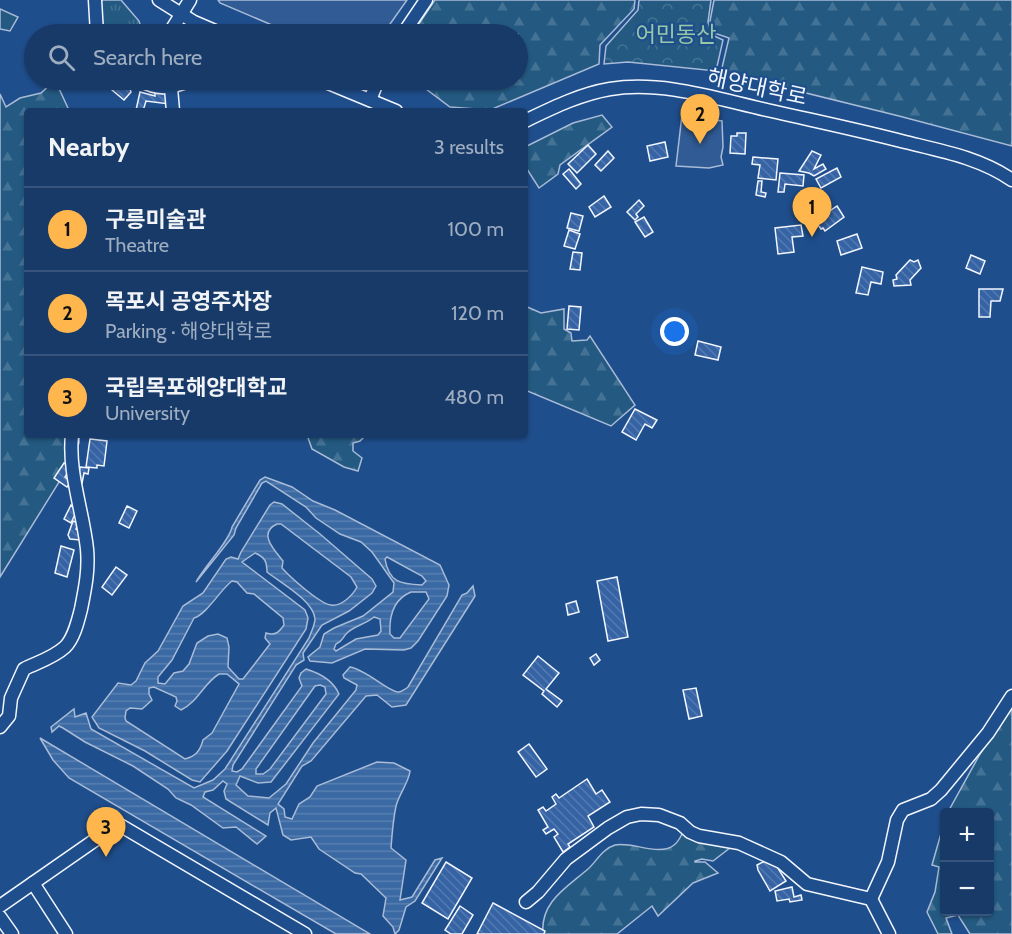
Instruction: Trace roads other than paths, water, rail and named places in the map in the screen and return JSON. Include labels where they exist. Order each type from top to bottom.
[{"type":"street","points":[[95,0],[96,24]]},
{"type":"street","points":[[159,0],[201,24]]},
{"type":"street","points":[[176,24],[190,0]]},
{"type":"street","points":[[410,24],[426,0]]},
{"type":"street","name":"해양대학로","points":[[528,120],[564,102],[610,89],[672,90],[839,126],[949,153],[992,168],[1012,180]]},
{"type":"street","points":[[171,90],[173,108]]},
{"type":"street","points":[[346,90],[389,108]]},
{"type":"street","points":[[370,100],[374,90]]},
{"type":"street","points":[[0,727],[9,716],[11,698],[24,669],[41,663],[65,646],[72,635],[79,615],[88,557],[71,459],[72,438]]},
{"type":"street","points":[[889,934],[872,899],[888,862],[897,820],[903,810],[932,799],[941,790],[988,733],[1012,696]]},
{"type":"street","points":[[526,902],[538,892],[566,859],[608,828],[627,817],[651,813],[680,823],[699,836],[733,841],[760,852],[781,862],[807,884],[872,899]]},
{"type":"street","points":[[0,906],[118,824],[305,934]]},
{"type":"street","points":[[33,883],[66,934]]},
{"type":"street","points":[[0,917],[12,934]]},
{"type":"place","name":"목포시 공영주차장","points":[[700,144]]},
{"type":"place","name":"구릉미술관","points":[[812,237]]},
{"type":"place","name":"국립목포해양대학교","points":[[106,857]]},
{"type":"park label","name":"어민동산","points":[[676,34]]}]
